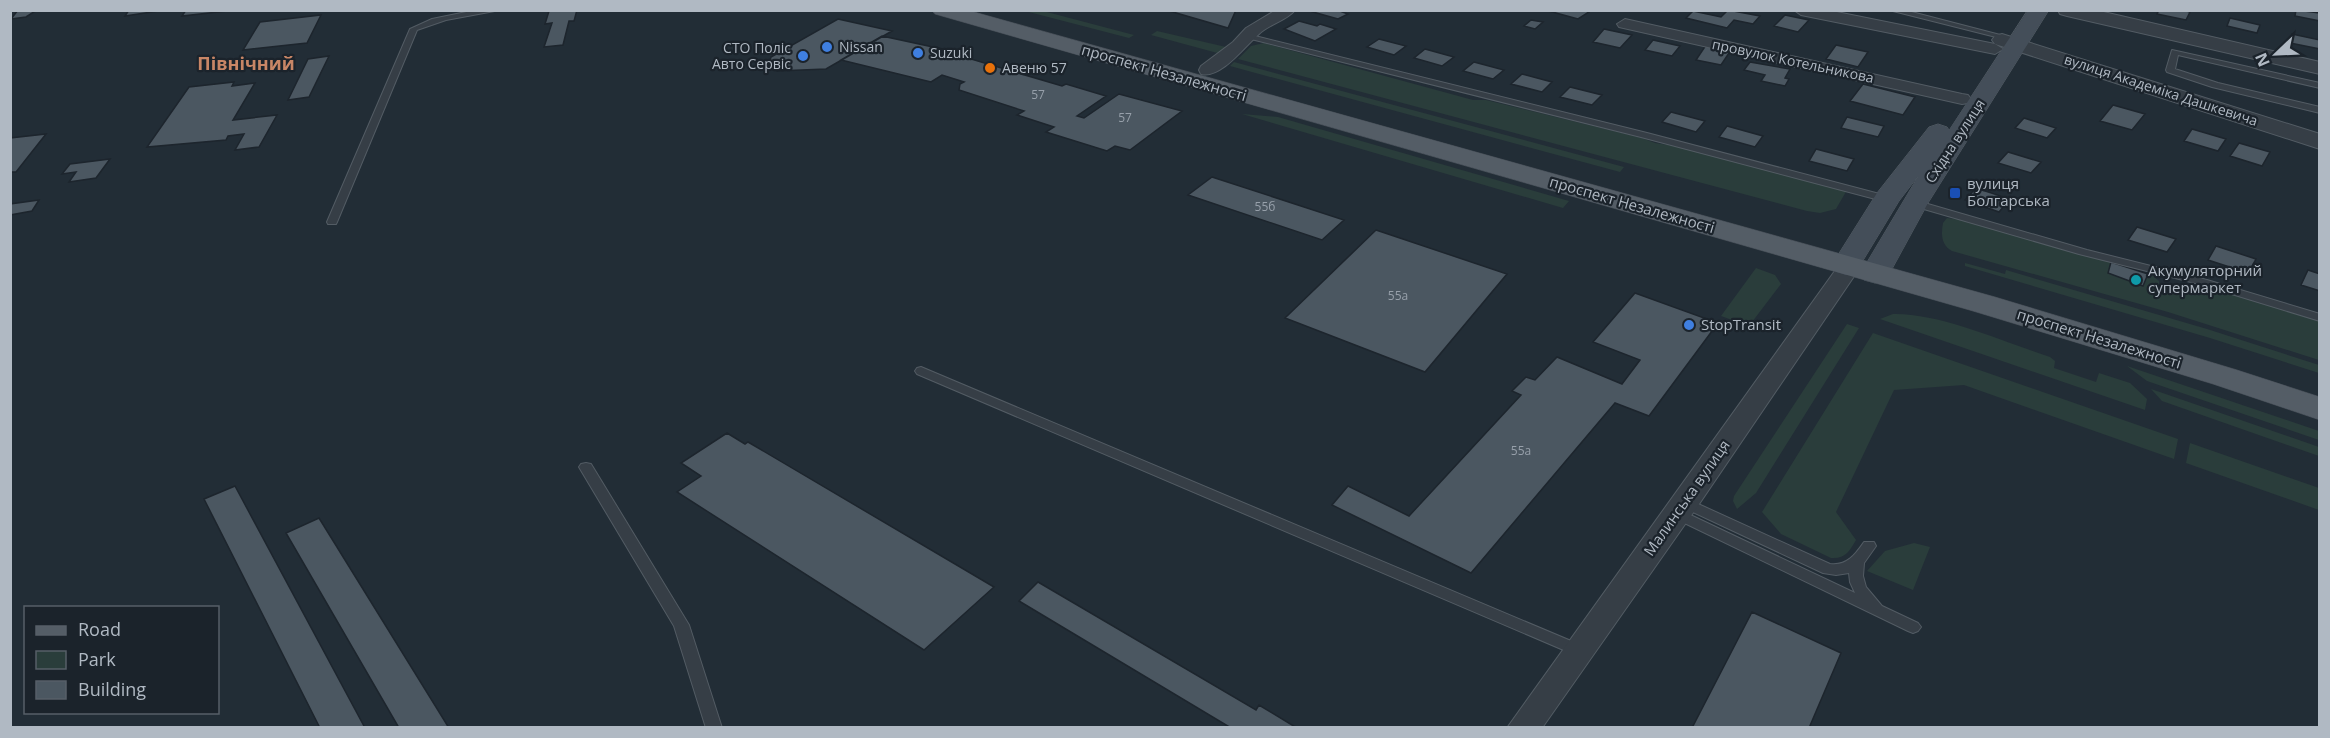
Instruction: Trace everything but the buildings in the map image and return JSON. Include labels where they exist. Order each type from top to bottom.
[{"type":"main road","name":"проспект Незалежності","points":[[942,10],[1862,263],[2220,358],[2319,390]]},
{"type":"main road","name":"проспект Незалежності","points":[[993,10],[1677,200],[1862,263],[2319,409]]},
{"type":"main road","name":"Східна вулиця","points":[[1862,263],[1914,203],[2005,43],[2021,10]]},
{"type":"main road","name":"Східна вулиця","points":[[1862,263],[1887,199],[2005,43],[2039,10]]},
{"type":"street","points":[[1207,70],[1250,36],[1252,31],[1288,10]]},
{"type":"street","points":[[1802,10],[2005,43]]},
{"type":"street","points":[[2067,10],[2319,68]]},
{"type":"street","name":"провулок Котельникова","points":[[1625,24],[1962,99]]},
{"type":"street","name":"вулиця Академіка Дашкевича","points":[[2005,43],[2319,142]]},
{"type":"street","name":"Малинська вулиця","points":[[1522,728],[1862,263]]},
{"type":"lane","points":[[332,222],[414,28],[446,17],[497,10]]},
{"type":"lane","points":[[1897,11],[2005,43]]},
{"type":"lane","points":[[1250,36],[1887,199]]},
{"type":"lane","points":[[2319,86],[2175,52],[2170,70],[2215,85],[2319,111]]},
{"type":"lane","points":[[1914,203],[2083,252],[2203,282],[2319,318]]},
{"type":"lane","points":[[921,371],[1578,650]]},
{"type":"lane","points":[[586,467],[681,625],[714,728]]},
{"type":"lane","points":[[1681,509],[1817,565],[1839,571],[1851,568],[1869,546]]},
{"type":"lane","points":[[1681,509],[1913,627]]},
{"type":"lane","points":[[1857,563],[1855,578],[1859,588],[1869,601],[1889,616]]},
{"type":"green space","points":[[1025,11],[1043,11],[1134,35],[1129,38]]},
{"type":"green space","points":[[1157,31],[1226,47],[1221,54],[1151,35]]},
{"type":"green space","points":[[1264,43],[1473,100],[1486,100],[1847,190],[1836,209],[1820,213],[1807,211],[1238,59],[1251,46]]},
{"type":"green space","points":[[1234,62],[1624,167],[1620,172],[1230,66]]},
{"type":"green space","points":[[1242,114],[1278,117],[1569,201],[1563,208]]},
{"type":"green space","points":[[1947,218],[1968,221],[2122,265],[2152,275],[2159,281],[2159,288],[2179,294],[2182,288],[2187,286],[2220,290],[2319,319],[2319,360],[2168,312],[1952,251],[1948,249],[1943,239],[1943,223]]},
{"type":"green space","points":[[1965,263],[2005,274],[2006,270],[2207,329],[2319,365],[2319,373],[2210,338],[1965,266]]},
{"type":"green space","points":[[1756,268],[1775,275],[1781,284],[1749,326],[1721,316]]},
{"type":"green space","points":[[1893,314],[1931,318],[1972,330],[2050,357],[2055,361],[2054,368],[2096,382],[2099,373],[2130,383],[2147,399],[2145,410],[1880,319]]},
{"type":"green space","points":[[1847,324],[1859,328],[1756,493],[1737,509],[1733,501],[1734,496]]},
{"type":"green space","points":[[1873,333],[2178,439],[2174,459],[1964,385],[1894,390],[1836,512],[1856,540],[1846,554],[1831,558],[1781,534],[1762,512]]},
{"type":"green space","points":[[2127,366],[2319,431],[2319,440],[2147,381]]},
{"type":"green space","points":[[2151,389],[2319,447],[2319,456],[2162,401]]},
{"type":"green space","points":[[2190,443],[2319,488],[2319,510],[2186,463]]},
{"type":"green space","points":[[1914,543],[1930,547],[1913,590],[1867,571],[1885,551]]},
{"type":"place","name":"Nissan","points":[[827,47]]},
{"type":"place","name":"Suzuki","points":[[918,53]]},
{"type":"place","name":"СТО Поліс Авто Сервіс","points":[[803,56]]},
{"type":"place","name":"Авеню 57","points":[[990,68]]},
{"type":"place","name":"вулиця Болгарська","points":[[1955,193]]},
{"type":"place","name":"Акумуляторний супермаркет","points":[[2136,280]]},
{"type":"place","name":"StopTransit","points":[[1689,325]]},
{"type":"district","name":"Північний","points":[[246,64]]}]
